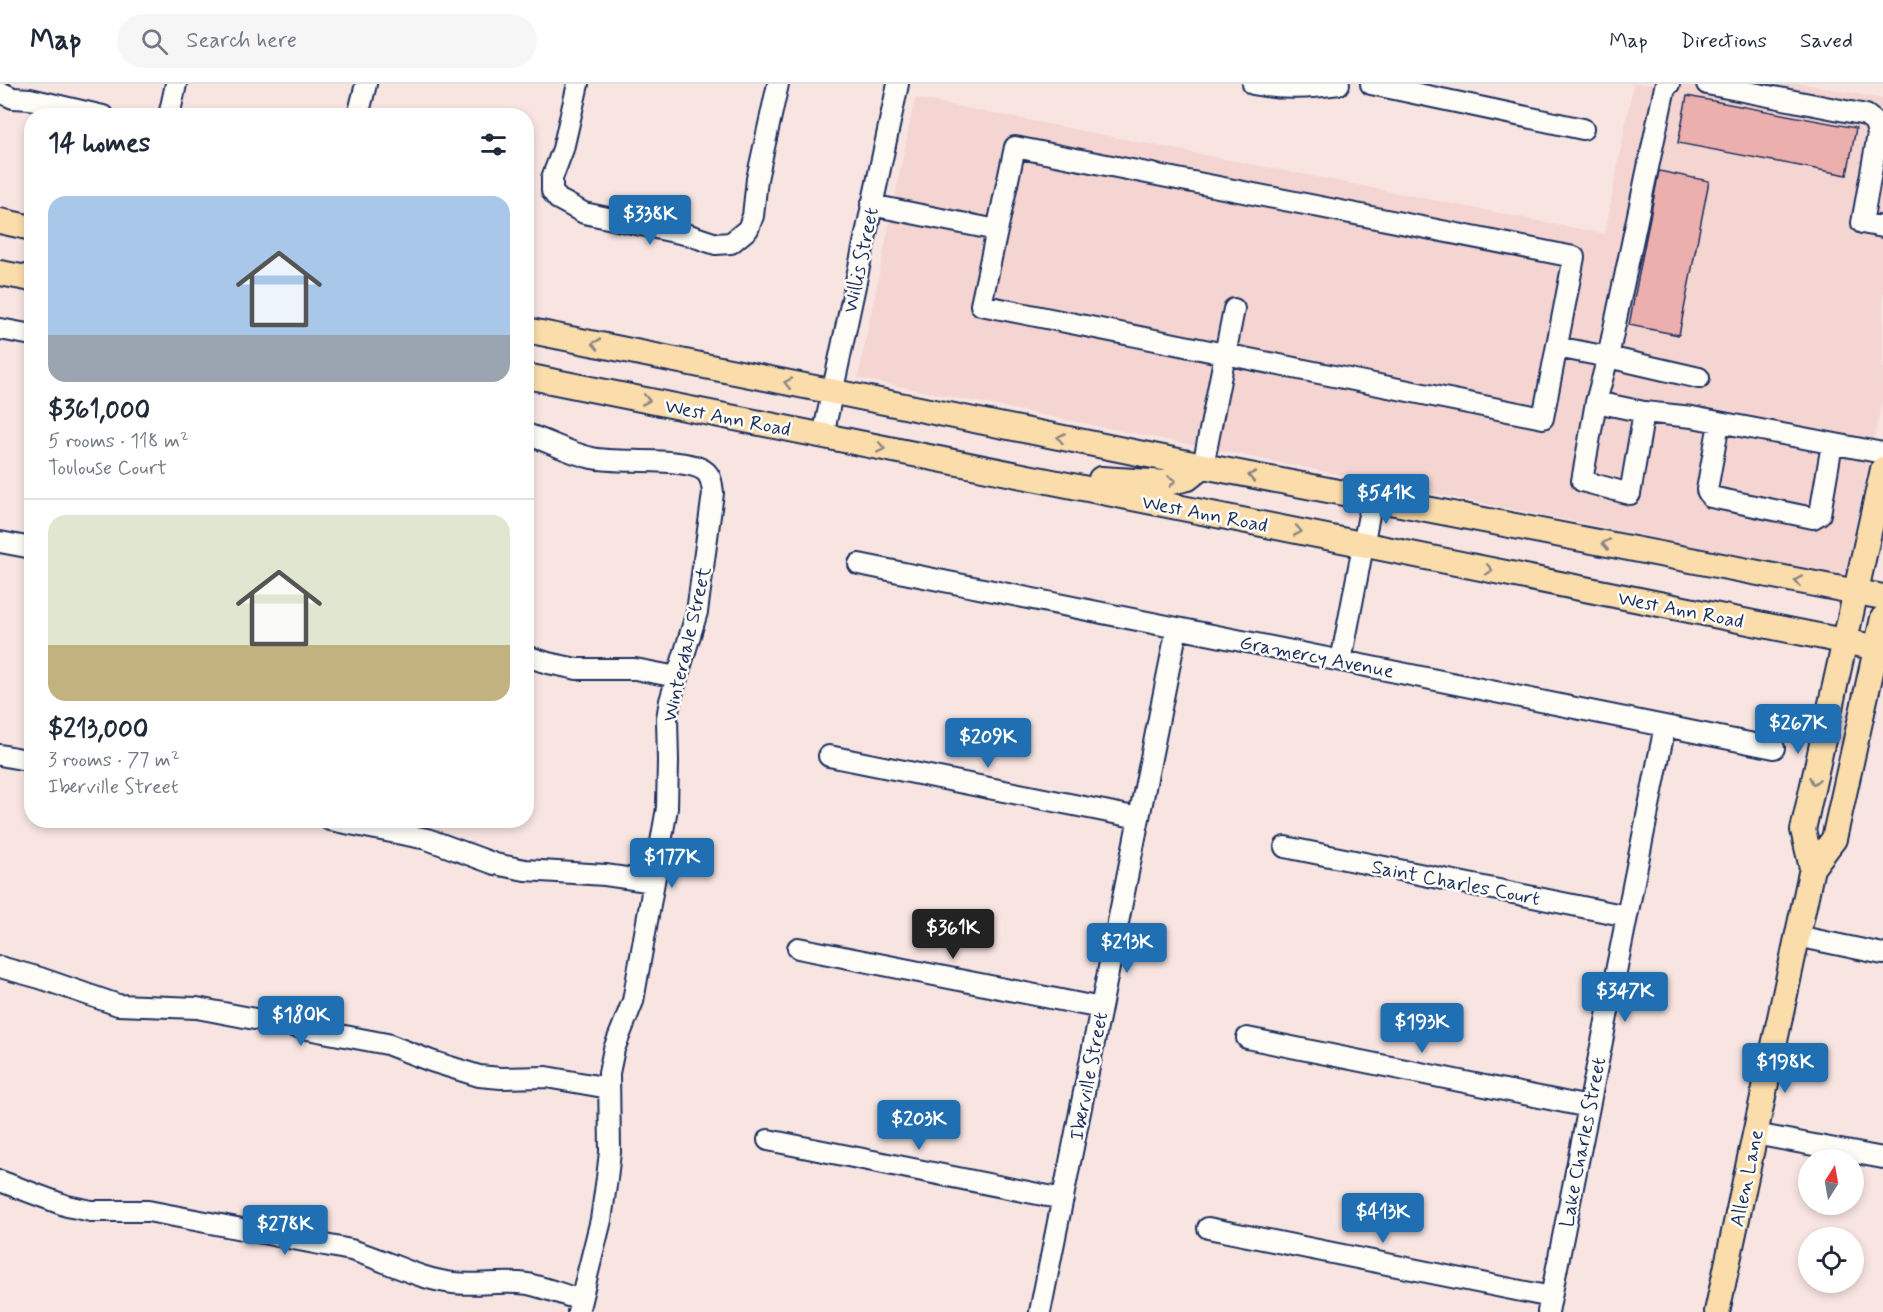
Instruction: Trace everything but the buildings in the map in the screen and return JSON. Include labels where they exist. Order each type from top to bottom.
[{"type":"main road","points":[[0,221],[24,226]]},
{"type":"main road","points":[[0,273],[24,278]]},
{"type":"main road","points":[[534,332],[1203,466],[1883,597]]},
{"type":"main road","name":"West Ann Road","points":[[534,378],[1879,649]]},
{"type":"main road","points":[[1009,473],[1167,483],[1188,478],[1203,466]]},
{"type":"main road","name":"Allen Lane","points":[[1812,867],[1803,830],[1883,469]]},
{"type":"main road","name":"Allen Lane","points":[[1717,1312],[1812,867],[1834,839],[1879,649],[1883,618]]},
{"type":"street","points":[[171,108],[176,84]]},
{"type":"street","points":[[360,108],[366,84]]},
{"type":"street","points":[[578,84],[563,149],[552,178],[552,191],[558,199],[584,213],[689,235],[716,244],[731,243],[748,229],[753,216],[758,179],[778,84]]},
{"type":"street","name":"Willis Street","points":[[823,436],[898,84]]},
{"type":"street","points":[[1254,84],[1304,88],[1339,84]]},
{"type":"street","points":[[1371,84],[1583,129]]},
{"type":"street","points":[[1644,412],[1630,494],[1582,481],[1596,402],[1608,357],[1665,87],[1668,84]]},
{"type":"street","points":[[1707,84],[1866,115],[1875,122],[1878,134],[1862,223],[1883,227]]},
{"type":"street","points":[[0,92],[13,98],[63,108]]},
{"type":"street","points":[[1016,147],[1574,257],[1543,418],[981,305],[997,231],[1016,147]]},
{"type":"street","points":[[871,205],[997,231]]},
{"type":"street","points":[[1203,466],[1234,309]]},
{"type":"street","points":[[0,328],[24,333]]},
{"type":"street","points":[[1557,346],[1700,378]]},
{"type":"street","points":[[1596,402],[1883,453]]},
{"type":"street","points":[[1719,423],[1707,490],[1711,497],[1813,518],[1820,514],[1832,444]]},
{"type":"street","name":"Winterdale Street","points":[[534,437],[592,459],[681,463],[696,466],[706,472],[712,481],[712,511],[697,612],[667,718],[667,808],[633,1001],[614,1049],[609,1073],[608,1178],[601,1220],[580,1306]]},
{"type":"street","points":[[1341,661],[1372,499]]},
{"type":"street","points":[[0,542],[24,546]]},
{"type":"street","name":"Gramercy Avenue","points":[[859,564],[1774,747]]},
{"type":"street","name":"Iberville Street","points":[[1040,1312],[1178,628]]},
{"type":"street","points":[[534,659],[577,669],[635,669],[677,677]]},
{"type":"street","name":"Lake Charles Street","points":[[1550,1304],[1665,726]]},
{"type":"street","points":[[0,755],[24,760]]},
{"type":"street","points":[[829,756],[1139,818]]},
{"type":"street","points":[[369,828],[428,840],[495,864],[525,870],[605,875],[654,882]]},
{"type":"street","name":"Saint Charles Court","points":[[1285,847],[1627,916]]},
{"type":"street","points":[[1797,936],[1883,954]]},
{"type":"street","points":[[798,948],[1101,1008]]},
{"type":"street","points":[[0,967],[118,1005],[197,1008],[387,1044],[479,1076],[546,1077],[609,1088]]},
{"type":"street","points":[[1247,1038],[1589,1107]]},
{"type":"street","points":[[1755,1134],[1883,1158]]},
{"type":"street","points":[[768,1140],[1063,1199]]},
{"type":"street","points":[[0,1181],[68,1206],[91,1211],[148,1211],[351,1250],[378,1258],[405,1271],[454,1283],[528,1284],[580,1306]]},
{"type":"street","points":[[1208,1228],[1550,1304]]},
{"type":"shaded area","points":[[1633,84],[1806,84],[1883,99],[1883,398],[1844,576],[858,378],[915,98],[1605,234]]}]
